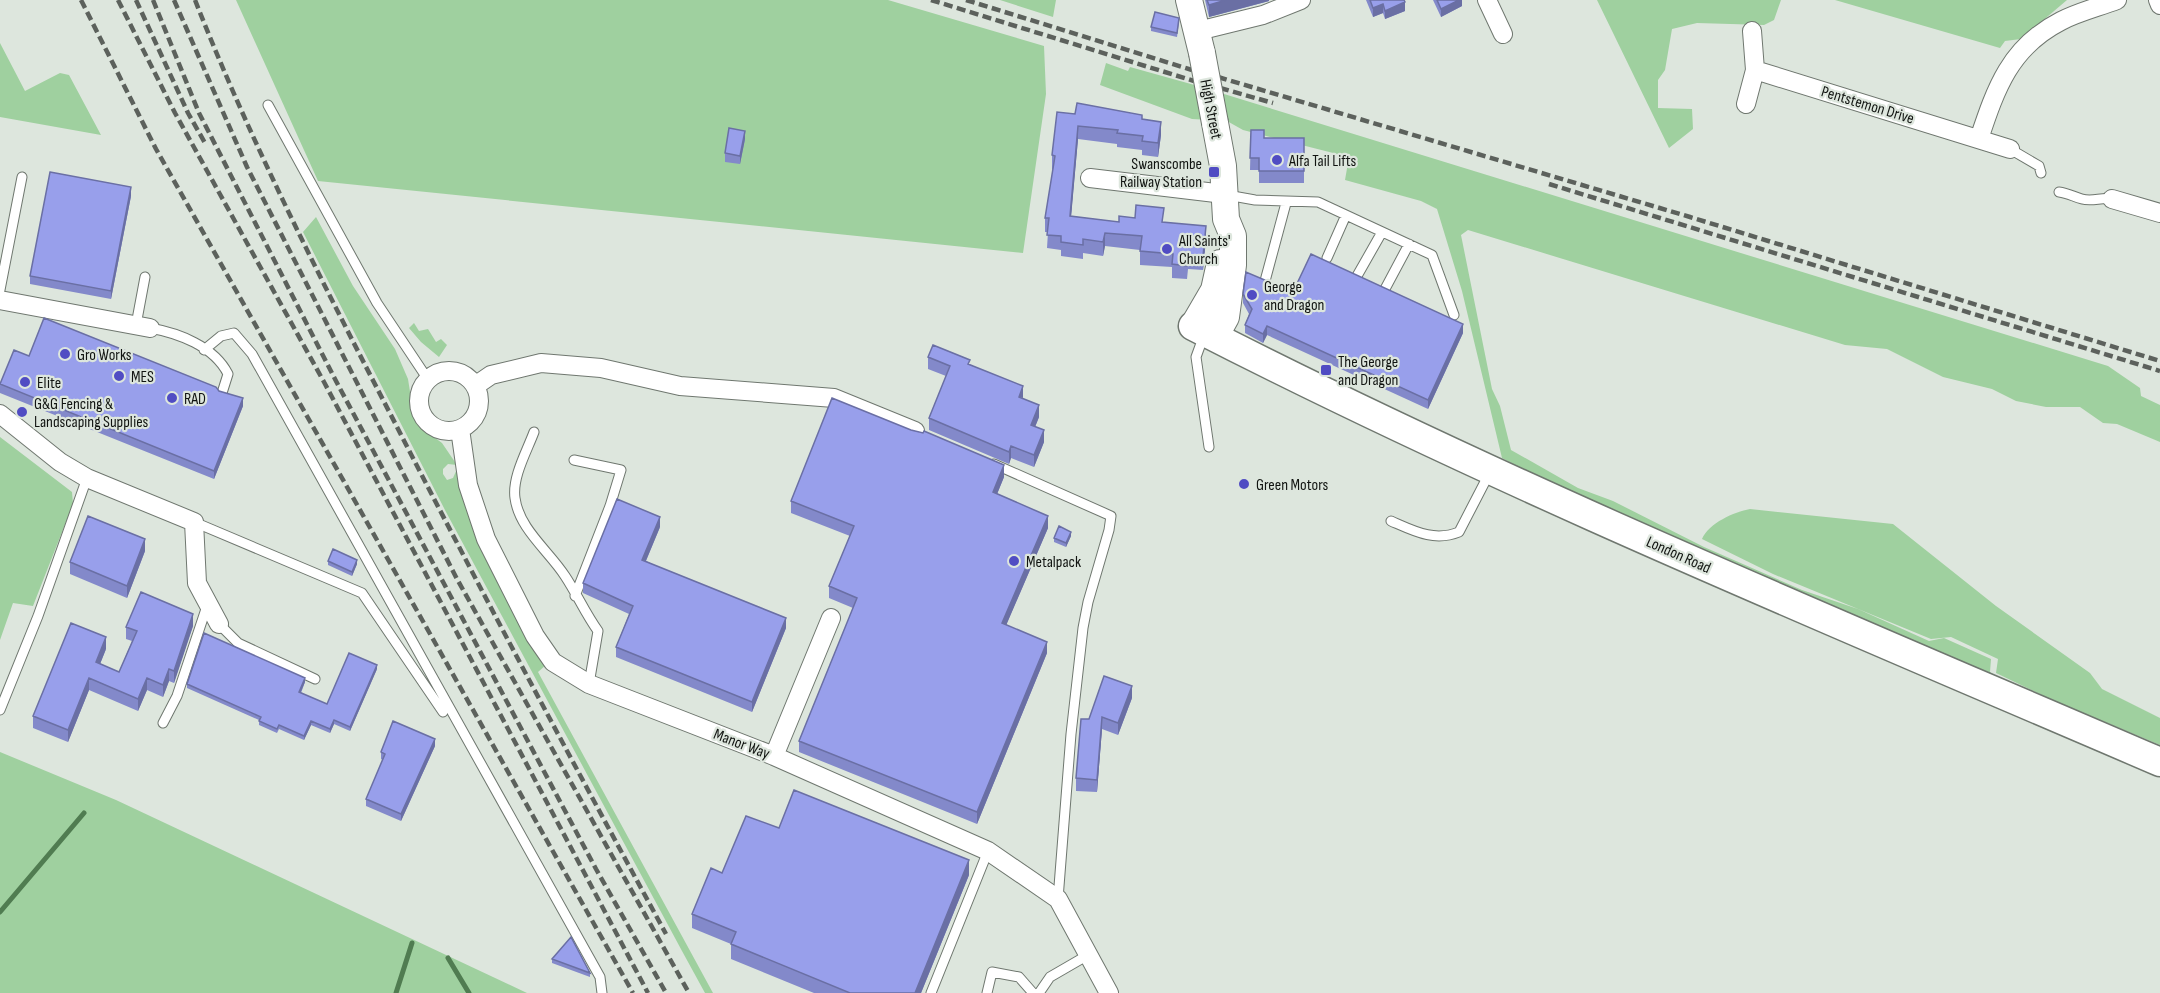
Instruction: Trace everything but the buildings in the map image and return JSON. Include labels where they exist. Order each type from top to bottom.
[{"type":"main road","name":"High Street","points":[[1190,0],[1215,123],[1225,207],[1233,236],[1233,266],[1236,274],[1211,335]]},
{"type":"main road","name":"High Street","points":[[1211,335],[1225,207]]},
{"type":"main road","name":"London Road","points":[[1211,335],[1492,469],[1696,562],[2160,762]]},
{"type":"street","points":[[1200,42],[1301,0]]},
{"type":"street","points":[[1487,0],[1503,34]]},
{"type":"street","points":[[1979,139],[1996,88],[2013,59],[2037,37],[2061,21],[2117,0]]},
{"type":"street","points":[[2158,0],[2160,5]]},
{"type":"street","points":[[1746,104],[1755,70],[1752,61],[1752,31]]},
{"type":"street","name":"Pentstemon Drive","points":[[1755,70],[2010,149]]},
{"type":"street","points":[[1090,178],[1225,207]]},
{"type":"street","points":[[2112,199],[2160,213]]},
{"type":"street","points":[[0,300],[143,326]]},
{"type":"street","points":[[475,386],[491,375],[541,363],[591,368],[680,386],[834,398],[920,434]]},
{"type":"street","points":[[450,371],[469,378],[475,386],[479,406],[469,424],[460,429],[442,430],[426,420],[419,402],[424,384],[431,377],[450,371]]},
{"type":"street","points":[[0,414],[60,462],[87,478],[194,522],[197,583],[219,624]]},
{"type":"street","name":"Manor Way","points":[[460,429],[468,485],[486,539],[518,605],[553,662],[589,684],[774,756],[988,851],[1058,900],[1109,993]]},
{"type":"street","points":[[774,756],[831,618]]},
{"type":"lane","points":[[268,105],[377,303],[418,364],[431,377]]},
{"type":"lane","points":[[2010,149],[2039,166],[2041,173]]},
{"type":"lane","points":[[0,290],[22,177]]},
{"type":"lane","points":[[2059,192],[2073,194],[2085,200],[2098,197],[2112,199]]},
{"type":"lane","points":[[1265,281],[1287,202]]},
{"type":"lane","points":[[1225,207],[1318,202],[1409,244],[1432,255],[1454,315]]},
{"type":"lane","points":[[1327,258],[1346,215]]},
{"type":"lane","points":[[1357,276],[1382,232]]},
{"type":"lane","points":[[1385,289],[1409,244]]},
{"type":"lane","points":[[145,277],[143,326],[184,336],[204,350],[228,372],[222,393]]},
{"type":"lane","points":[[204,350],[221,336],[234,333],[252,354],[543,872],[600,977],[602,993]]},
{"type":"lane","points":[[1209,447],[1196,357],[1211,335]]},
{"type":"lane","points":[[534,432],[517,479],[514,497],[528,529],[550,554],[598,631],[589,684]]},
{"type":"lane","points":[[574,460],[621,470],[610,506],[575,596]]},
{"type":"lane","points":[[985,461],[1111,516],[1083,628],[1071,734],[1058,900]]},
{"type":"lane","points":[[1391,521],[1429,536],[1446,536],[1459,532],[1492,469]]},
{"type":"lane","points":[[0,710],[38,616],[87,478]]},
{"type":"lane","points":[[194,522],[362,593],[443,712]]},
{"type":"lane","points":[[163,723],[177,696],[208,604]]},
{"type":"lane","points":[[219,624],[238,643],[315,680]]},
{"type":"lane","points":[[931,993],[988,851]]},
{"type":"lane","points":[[1039,993],[1050,977],[1088,955]]},
{"type":"lane","points":[[987,993],[992,972],[1019,977],[1033,993]]},
{"type":"green space","points":[[236,0],[888,0],[1044,46],[1046,94],[1023,253],[318,181]]},
{"type":"green space","points":[[1000,0],[1056,0],[1053,17]]},
{"type":"green space","points":[[1597,0],[1781,0],[1774,20],[1764,25],[1697,23],[1672,29],[1665,70],[1658,80],[1658,108],[1692,109],[1693,129],[1669,148]]},
{"type":"green space","points":[[1835,0],[2067,0],[2021,39],[2005,41],[2000,48]]},
{"type":"green space","points":[[0,43],[25,91],[60,73],[69,75],[101,135],[0,117]]},
{"type":"green space","points":[[1106,63],[1128,71],[1130,67],[1198,86],[2108,366],[2140,388],[2141,396],[2160,405],[2160,442],[2117,424],[2103,423],[2080,407],[2046,407],[2016,401],[1992,389],[1943,377],[1887,349],[1845,345],[1468,230],[1461,235],[1492,389],[1500,406],[1511,450],[1578,488],[1613,501],[1704,547],[1802,590],[1858,609],[1929,641],[1944,638],[1991,659],[1990,672],[2000,679],[2160,748],[2160,751],[1756,580],[1577,498],[1502,458],[1462,291],[1437,209],[1421,201],[1345,180],[1349,157],[1243,130],[1227,121],[1192,119],[1100,85]]},
{"type":"green space","points":[[316,217],[353,286],[395,349],[408,379],[414,417],[423,429],[442,443],[457,465],[448,464],[443,469],[443,474],[447,480],[453,478],[457,469],[547,664],[538,672],[713,993],[705,993],[446,512],[303,232]]},
{"type":"green space","points":[[414,323],[419,331],[428,329],[436,342],[441,339],[447,345],[439,357],[409,328]]},
{"type":"green space","points":[[0,437],[72,492],[73,504],[33,606],[13,603],[0,640]]},
{"type":"green space","points":[[1750,509],[1893,524],[1996,606],[2090,673],[2102,689],[2160,718],[2160,745],[2050,699],[1996,673],[1998,659],[1951,637],[1931,639],[1773,574],[1702,539],[1710,528],[1723,519]]},
{"type":"green space","points":[[0,752],[116,800],[527,993],[0,993]]},
{"type":"waterway","points":[[0,912],[84,813]]},
{"type":"waterway","points":[[396,993],[412,943]]},
{"type":"waterway","points":[[448,958],[469,993]]},
{"type":"railway","points":[[81,0],[156,149],[633,993]]},
{"type":"railway","points":[[118,0],[175,113],[324,382],[648,993]]},
{"type":"railway","points":[[136,0],[188,113],[205,143]]},
{"type":"railway","points":[[153,0],[199,113],[336,381],[596,869],[666,993]]},
{"type":"railway","points":[[174,0],[247,167],[457,579],[689,993]]},
{"type":"railway","points":[[195,0],[264,161],[341,319],[495,616],[666,934]]},
{"type":"railway","points":[[931,0],[1194,81]]},
{"type":"railway","points":[[966,0],[1192,70]]},
{"type":"railway","points":[[1218,77],[1690,217],[2160,361]]},
{"type":"railway","points":[[1220,88],[1273,103]]},
{"type":"railway","points":[[1549,184],[2160,371]]},
{"type":"place","name":"Alfa Tail Lifts","points":[[1277,160]]},
{"type":"place","name":"Swanscombe Railway Station","points":[[1214,172]]},
{"type":"place","name":"All Saints' Church","points":[[1167,249]]},
{"type":"place","name":"George and Dragon","points":[[1252,295]]},
{"type":"place","name":"Gro Works","points":[[65,354]]},
{"type":"place","name":"The George and Dragon","points":[[1326,370]]},
{"type":"place","name":"MES","points":[[119,376]]},
{"type":"place","name":"Elite","points":[[25,382]]},
{"type":"place","name":"RAD","points":[[172,398]]},
{"type":"place","name":"G&G Fencing & Landscaping Supplies","points":[[22,412]]},
{"type":"place","name":"Green Motors","points":[[1244,484]]},
{"type":"place","name":"Metalpack","points":[[1014,561]]}]
